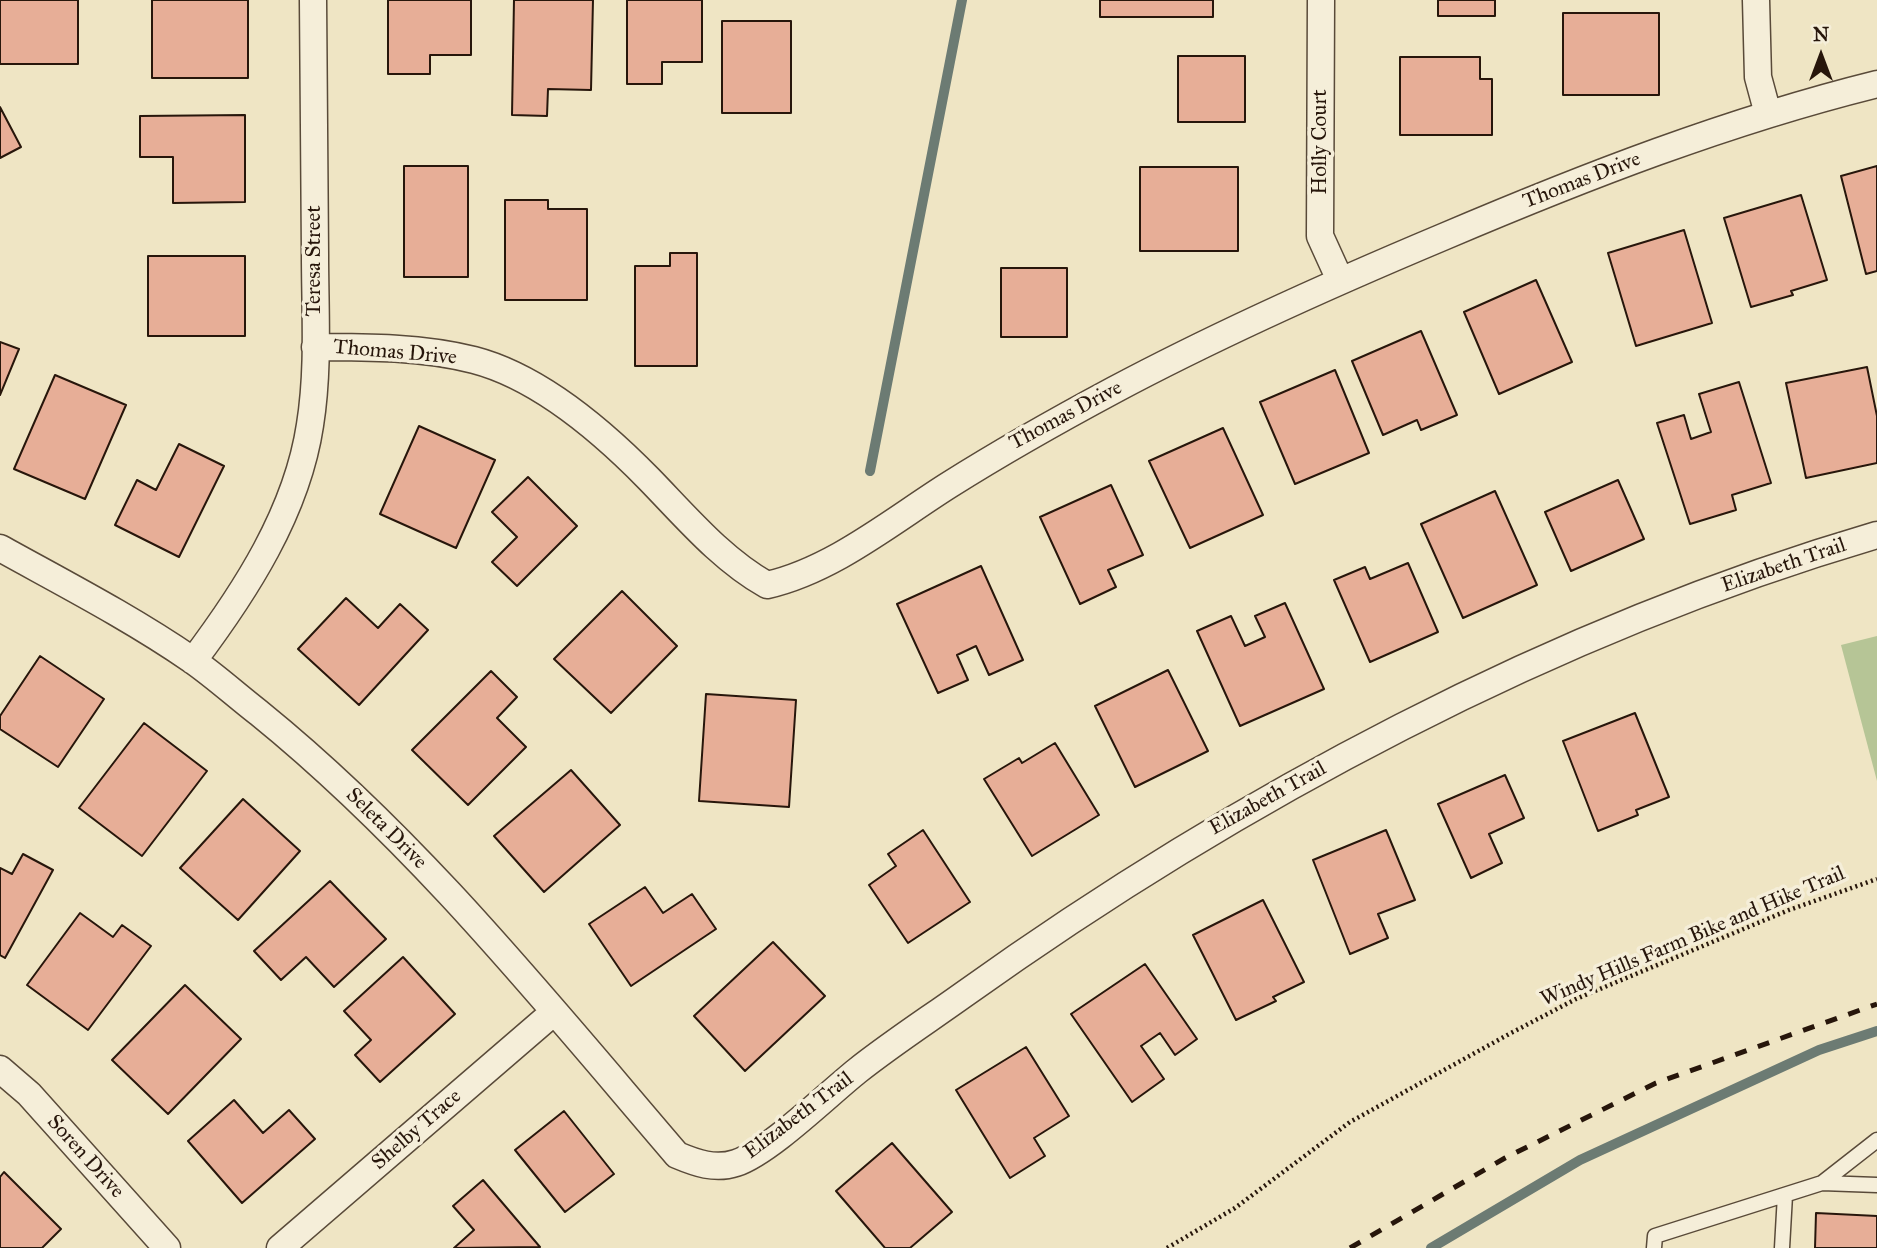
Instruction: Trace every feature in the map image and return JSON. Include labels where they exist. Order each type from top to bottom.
[{"type":"street","name":"Teresa Street","points":[[193,661],[234,606],[290,496],[310,425],[315,347],[313,0]]},
{"type":"street","name":"Holly Court","points":[[1321,0],[1320,236],[1340,280]]},
{"type":"street","points":[[1756,0],[1758,77],[1768,114]]},
{"type":"street","name":"Thomas Drive","points":[[315,347],[422,351],[475,360],[519,377],[568,409],[640,470],[741,570],[767,585],[797,579],[830,561],[1010,446],[1181,356],[1340,280],[1555,189],[1768,114],[1877,84]]},
{"type":"street","name":"Elizabeth Trail","points":[[718,1167],[753,1155],[860,1069],[1006,964],[1159,862],[1311,774],[1464,698],[1612,631],[1752,577],[1877,535]]},
{"type":"street","name":"Seleta Drive","points":[[0,548],[88,596],[193,661],[363,804],[461,905],[677,1155],[718,1167]]},
{"type":"street","name":"Shelby Trace","points":[[279,1248],[554,1012]]},
{"type":"street","name":"Soren Drive","points":[[0,1069],[29,1094],[167,1248]]},
{"type":"lane","points":[[1654,1248],[1655,1236],[1822,1183],[1877,1140]]},
{"type":"lane","points":[[1822,1183],[1877,1185]]},
{"type":"lane","points":[[1782,1248],[1785,1195]]},
{"type":"path","name":"Windy Hills Farm Bike and Hike Trail","points":[[1167,1248],[1234,1208],[1350,1122],[1576,999],[1789,910],[1877,878]]},
{"type":"green space","points":[[1877,636],[1877,781],[1841,645]]},
{"type":"building","points":[[0,0],[78,0],[78,64],[0,64]]},
{"type":"building","points":[[152,0],[248,0],[248,78],[152,78]]},
{"type":"building","points":[[388,0],[471,0],[471,55],[430,55],[430,74],[388,74]]},
{"type":"building","points":[[514,0],[593,0],[591,90],[548,89],[547,116],[512,115]]},
{"type":"building","points":[[627,0],[702,0],[702,62],[662,62],[662,84],[627,84]]},
{"type":"building","points":[[1100,0],[1213,0],[1213,17],[1100,17]]},
{"type":"building","points":[[1438,0],[1495,0],[1495,16],[1438,16]]},
{"type":"building","points":[[1563,13],[1659,13],[1659,95],[1563,95]]},
{"type":"building","points":[[722,21],[791,21],[791,113],[722,113]]},
{"type":"building","points":[[1178,56],[1245,56],[1245,122],[1178,122]]},
{"type":"building","points":[[1400,57],[1480,57],[1480,79],[1492,79],[1492,135],[1400,135]]},
{"type":"building","points":[[0,107],[21,147],[0,158]]},
{"type":"building","points":[[245,115],[245,202],[173,203],[173,157],[140,157],[140,116]]},
{"type":"building","points":[[404,166],[468,166],[468,277],[404,277]]},
{"type":"building","points":[[1877,166],[1877,271],[1866,274],[1841,176]]},
{"type":"building","points":[[1140,167],[1238,167],[1238,251],[1140,251]]},
{"type":"building","points":[[1801,195],[1827,280],[1791,291],[1793,295],[1751,307],[1724,218]]},
{"type":"building","points":[[505,200],[548,200],[548,209],[587,209],[587,300],[505,300]]},
{"type":"building","points":[[1684,230],[1712,323],[1636,346],[1608,253]]},
{"type":"building","points":[[670,253],[697,253],[697,366],[635,366],[635,266],[670,266]]},
{"type":"building","points":[[148,256],[245,256],[245,336],[148,336]]},
{"type":"building","points":[[1001,268],[1067,268],[1067,337],[1001,337]]},
{"type":"building","points":[[1536,280],[1572,362],[1499,394],[1464,312]]},
{"type":"building","points":[[1421,331],[1457,415],[1421,430],[1417,420],[1383,435],[1352,361]]},
{"type":"building","points":[[0,342],[19,349],[0,395]]},
{"type":"building","points":[[1867,367],[1877,416],[1877,463],[1806,478],[1786,383]]},
{"type":"building","points":[[1335,370],[1369,453],[1295,484],[1260,402]]},
{"type":"building","points":[[55,375],[126,405],[85,499],[14,469]]},
{"type":"building","points":[[1739,382],[1771,483],[1732,495],[1736,510],[1690,524],[1657,423],[1684,415],[1691,439],[1711,432],[1699,394]]},
{"type":"building","points":[[419,426],[495,460],[456,548],[380,514]]},
{"type":"building","points":[[1223,428],[1263,515],[1190,548],[1149,461]]},
{"type":"building","points":[[179,444],[224,466],[179,557],[115,525],[137,480],[156,490]]},
{"type":"building","points":[[528,477],[577,526],[517,586],[492,562],[517,537],[492,512]]},
{"type":"building","points":[[1618,480],[1644,539],[1571,571],[1545,512]]},
{"type":"building","points":[[1111,485],[1143,555],[1108,570],[1116,587],[1080,604],[1040,517]]},
{"type":"building","points":[[1495,491],[1537,585],[1463,618],[1421,524]]},
{"type":"building","points":[[1408,563],[1438,632],[1370,662],[1334,580],[1365,567],[1370,579]]},
{"type":"building","points":[[981,566],[1023,660],[989,675],[976,646],[957,655],[968,680],[938,693],[897,604]]},
{"type":"building","points":[[622,591],[677,646],[611,713],[554,659]]},
{"type":"building","points":[[346,598],[378,628],[400,604],[428,630],[359,705],[298,649]]},
{"type":"building","points":[[1285,603],[1324,689],[1240,726],[1197,631],[1231,616],[1245,646],[1265,637],[1255,616]]},
{"type":"building","points":[[40,656],[104,699],[58,767],[0,729],[0,716]]},
{"type":"building","points":[[1168,670],[1208,751],[1135,787],[1095,706]]},
{"type":"building","points":[[491,671],[517,697],[497,718],[526,747],[468,805],[412,750]]},
{"type":"building","points":[[706,694],[796,700],[789,807],[699,801]]},
{"type":"building","points":[[1635,713],[1669,797],[1636,810],[1638,815],[1598,831],[1563,741]]},
{"type":"building","points":[[144,723],[207,771],[142,856],[79,808]]},
{"type":"building","points":[[1055,743],[1099,815],[1032,856],[984,779],[1019,758],[1022,763]]},
{"type":"building","points":[[571,770],[620,825],[544,892],[494,836]]},
{"type":"building","points":[[1505,775],[1524,818],[1489,834],[1502,863],[1471,878],[1438,804]]},
{"type":"building","points":[[243,799],[300,851],[238,920],[180,868]]},
{"type":"building","points":[[923,830],[970,902],[908,943],[869,885],[896,866],[888,854]]},
{"type":"building","points":[[1386,830],[1415,900],[1378,914],[1388,938],[1350,954],[1313,860]]},
{"type":"building","points":[[23,854],[53,870],[5,958],[0,955],[0,868],[12,874]]},
{"type":"building","points":[[330,881],[386,939],[334,987],[306,957],[281,980],[254,951]]},
{"type":"building","points":[[645,887],[663,913],[692,894],[716,929],[631,986],[589,924]]},
{"type":"building","points":[[1263,900],[1304,982],[1273,997],[1276,1001],[1236,1020],[1193,935]]},
{"type":"building","points":[[80,913],[113,937],[122,925],[151,946],[88,1030],[27,985]]},
{"type":"building","points":[[773,942],[825,996],[745,1071],[694,1016]]},
{"type":"building","points":[[403,957],[455,1014],[380,1082],[355,1055],[371,1040],[344,1011]]},
{"type":"building","points":[[1145,964],[1197,1039],[1175,1055],[1160,1033],[1141,1046],[1164,1079],[1132,1102],[1071,1014]]},
{"type":"building","points":[[185,985],[241,1039],[168,1114],[112,1060]]},
{"type":"building","points":[[1026,1047],[1069,1116],[1034,1138],[1045,1156],[1010,1178],[956,1090]]},
{"type":"building","points":[[234,1100],[263,1133],[289,1110],[315,1139],[242,1203],[188,1141]]},
{"type":"building","points":[[564,1111],[614,1174],[565,1212],[515,1150]]},
{"type":"building","points":[[892,1143],[952,1212],[910,1248],[885,1248],[836,1191]]},
{"type":"building","points":[[4,1172],[61,1229],[42,1248],[0,1248],[0,1177]]},
{"type":"building","points":[[483,1180],[540,1247],[454,1248],[474,1230],[453,1206]]},
{"type":"building","points":[[1816,1213],[1877,1216],[1877,1248],[1815,1248]]},
{"type":"waterway","points":[[870,471],[962,0]]},
{"type":"waterway","points":[[1431,1248],[1580,1160],[1819,1050],[1877,1031]]},
{"type":"railway","points":[[1350,1248],[1505,1158],[1656,1083],[1877,1004]]}]
